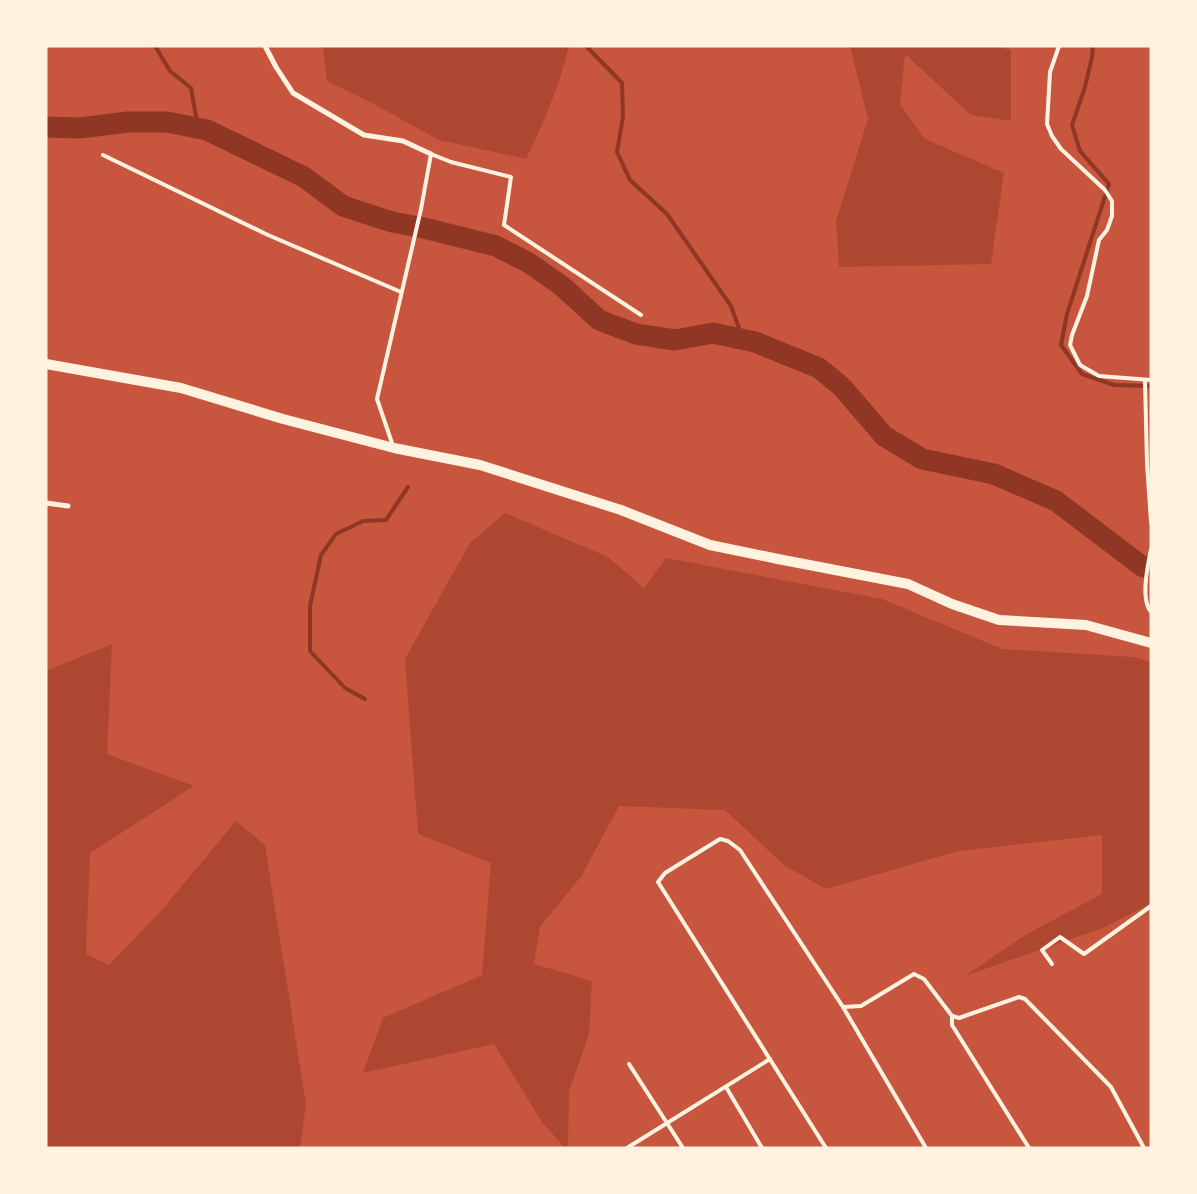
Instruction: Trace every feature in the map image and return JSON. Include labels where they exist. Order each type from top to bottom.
[{"type":"main road","points":[[46,364],[181,388],[283,419],[394,448],[480,464],[620,510],[710,545],[778,560],[908,584],[952,604],[999,620],[1086,625],[1151,643]]},
{"type":"street","points":[[265,46],[293,93],[364,135],[402,140],[431,154]]},
{"type":"street","points":[[46,503],[68,506]]},
{"type":"lane","points":[[1059,46],[1050,72],[1048,124],[1052,136],[1061,148],[1105,190],[1112,201],[1112,216],[1107,230],[1099,240],[1087,296],[1070,345],[1080,365],[1099,376],[1151,380]]},
{"type":"lane","points":[[394,448],[377,398],[421,209],[431,154],[451,162],[511,176],[504,225],[641,314]]},
{"type":"lane","points":[[103,155],[268,235],[401,292]]},
{"type":"lane","points":[[1145,381],[1151,522]]},
{"type":"lane","points":[[1151,548],[1145,588],[1148,609],[1151,612]]},
{"type":"lane","points":[[826,1148],[658,882],[665,872],[720,840],[728,841],[740,850],[843,1007],[926,1148]]},
{"type":"lane","points":[[1052,964],[1042,950],[1060,937],[1084,954],[1151,906]]},
{"type":"lane","points":[[843,1007],[861,1006],[914,974],[924,979],[952,1016],[959,1018],[1018,997],[1025,999],[1111,1087],[1144,1148]]},
{"type":"lane","points":[[952,1016],[952,1025],[1029,1148]]},
{"type":"lane","points":[[627,1148],[770,1059]]},
{"type":"lane","points":[[629,1064],[683,1148]]},
{"type":"lane","points":[[726,1087],[762,1148]]},
{"type":"shaded area","points":[[323,46],[569,46],[550,104],[526,159],[439,140],[374,104],[327,81]]},
{"type":"shaded area","points":[[850,46],[995,46],[1011,50],[1011,121],[971,115],[905,54],[900,104],[925,139],[1004,173],[991,264],[839,267],[836,221],[868,119]]},
{"type":"shaded area","points":[[505,513],[608,557],[644,588],[666,558],[882,599],[1002,649],[1134,657],[1151,662],[1151,903],[1103,928],[965,976],[1027,934],[1102,894],[1102,835],[958,851],[826,889],[784,865],[725,810],[619,806],[582,875],[540,927],[534,964],[592,981],[589,1034],[569,1091],[568,1148],[565,1148],[542,1122],[494,1044],[363,1073],[383,1018],[482,975],[491,863],[418,834],[405,659],[470,543]]},
{"type":"shaded area","points":[[112,644],[107,754],[194,786],[90,853],[86,954],[109,965],[161,911],[236,821],[265,845],[306,1104],[300,1148],[46,1148],[46,671]]},
{"type":"waterway","points":[[155,46],[170,71],[191,88],[198,128]]},
{"type":"waterway","points":[[586,46],[622,83],[623,117],[617,152],[630,180],[667,214],[731,306],[743,339]]},
{"type":"waterway","points":[[1093,46],[1085,87],[1072,125],[1080,151],[1109,184],[1067,314],[1061,345],[1082,374],[1114,385],[1151,386]]},
{"type":"waterway","points":[[46,127],[80,128],[128,122],[167,122],[207,130],[304,177],[343,206],[392,222],[496,246],[529,263],[562,286],[599,320],[636,334],[675,340],[713,333],[755,342],[819,368],[842,387],[884,436],[922,459],[994,474],[1056,501],[1143,567],[1151,566]]},
{"type":"waterway","points":[[365,699],[345,688],[310,651],[310,606],[321,555],[336,534],[363,521],[386,520],[408,487]]}]
